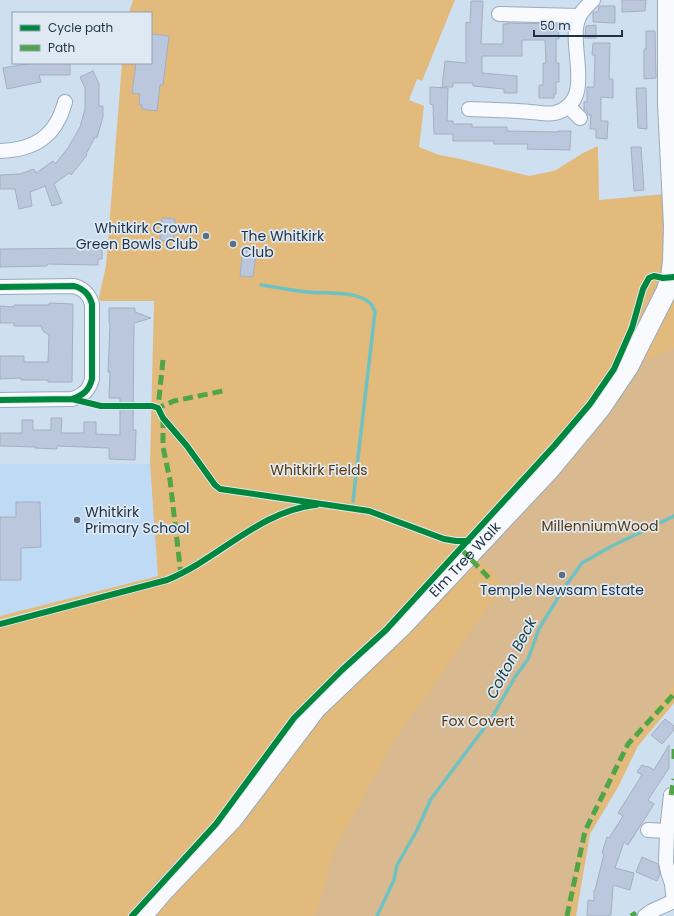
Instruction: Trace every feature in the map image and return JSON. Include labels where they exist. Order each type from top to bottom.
[{"type":"street","points":[[469,109],[544,114],[556,112],[568,106],[576,94],[579,79],[576,35],[579,16],[592,0]]},
{"type":"street","name":"Elm Tree Walk","points":[[142,916],[232,818],[316,708],[402,625],[548,471],[601,407],[628,367],[666,292],[671,278],[674,226],[668,104],[668,0]]},
{"type":"street","points":[[499,14],[520,7],[579,16]]},
{"type":"street","points":[[0,151],[24,148],[40,141],[50,132],[58,121],[65,102]]},
{"type":"street","points":[[568,106],[580,118]]},
{"type":"street","points":[[0,287],[74,286],[81,288],[86,292],[90,297],[92,304],[92,379],[86,392],[80,397],[72,399],[0,400]]},
{"type":"street","points":[[645,916],[652,911],[674,902],[672,884],[666,862],[667,831],[671,795]]},
{"type":"street","points":[[648,830],[667,831]]},
{"type":"shaded area","name":"Whitkirk Primary School","points":[[0,464],[150,464],[159,576],[0,616]]},
{"type":"green space","points":[[133,0],[455,0],[422,81],[417,79],[409,100],[424,106],[419,147],[439,155],[529,176],[556,170],[583,153],[598,146],[599,200],[665,194],[674,274],[674,703],[638,746],[618,787],[590,834],[576,916],[0,916],[0,616],[158,576],[150,464],[154,301],[100,301],[99,297],[106,266],[122,64],[152,64],[152,12],[129,12]]},
{"type":"green space","name":"MillenniumWood","points":[[674,348],[674,683],[672,688],[628,744],[593,813],[568,895],[565,916],[314,916],[318,908],[335,849],[397,736],[433,687],[488,606],[506,591],[492,570],[470,554],[628,367]]},
{"type":"building","points":[[622,0],[646,0],[645,11],[622,12]]},
{"type":"building","points":[[471,1],[483,1],[481,44],[503,44],[503,24],[558,24],[559,39],[556,39],[556,63],[559,63],[559,82],[556,82],[556,94],[554,94],[554,98],[539,98],[539,85],[543,85],[543,63],[546,63],[545,40],[522,40],[522,56],[482,56],[482,73],[517,76],[517,93],[504,93],[504,89],[473,86],[473,83],[453,83],[453,87],[442,87],[445,61],[466,63],[466,22],[470,23]]},
{"type":"building","points":[[599,6],[615,6],[615,23],[593,22],[593,12],[598,12]]},
{"type":"building","points":[[596,25],[596,38],[585,38],[586,26]]},
{"type":"building","points":[[646,31],[655,31],[656,78],[644,79],[644,49],[646,49]]},
{"type":"building","points":[[152,34],[169,36],[163,85],[160,85],[157,111],[142,109],[142,105],[139,105],[140,94],[132,93],[136,64],[152,64]]},
{"type":"building","points":[[593,43],[610,43],[609,79],[613,79],[613,98],[601,97],[601,121],[608,121],[607,139],[596,138],[596,129],[590,129],[591,115],[588,115],[586,110],[584,110],[584,102],[587,102],[587,87],[594,87],[595,55],[592,55]]},
{"type":"building","points":[[26,64],[70,64],[70,75],[39,75],[41,82],[7,89],[3,68]]},
{"type":"building","points":[[93,71],[99,84],[99,106],[103,106],[103,117],[97,138],[95,137],[86,154],[87,155],[71,175],[69,173],[54,184],[62,203],[52,206],[45,186],[30,192],[32,206],[19,209],[15,189],[0,189],[0,175],[20,174],[34,169],[36,173],[53,161],[55,164],[68,148],[80,127],[85,109],[85,88],[80,77]]},
{"type":"building","points":[[430,87],[448,88],[447,121],[453,121],[453,124],[472,124],[472,127],[507,127],[507,131],[571,131],[570,150],[527,149],[528,144],[494,144],[494,141],[453,141],[453,134],[434,134],[433,105],[430,104]]},
{"type":"building","points":[[636,88],[646,88],[647,129],[638,128]]},
{"type":"building","points":[[631,147],[641,147],[644,190],[634,191]]},
{"type":"building","points":[[162,218],[175,219],[173,242],[160,240]]},
{"type":"building","points":[[102,248],[102,259],[98,259],[98,265],[47,264],[47,266],[0,267],[0,249]]},
{"type":"building","points":[[243,250],[256,252],[253,277],[240,276]]},
{"type":"building","points":[[49,303],[73,304],[72,382],[21,380],[21,378],[0,379],[0,356],[24,356],[24,362],[48,362],[49,335],[43,331],[41,326],[14,326],[14,323],[0,323],[0,306],[14,307],[14,305],[49,305]]},
{"type":"building","points":[[109,308],[135,308],[135,312],[151,318],[134,323],[133,430],[136,430],[135,460],[109,459],[109,448],[57,446],[57,449],[0,446],[0,433],[22,433],[22,420],[33,420],[33,430],[51,430],[51,418],[62,418],[61,433],[84,433],[84,422],[96,422],[96,434],[120,435],[120,398],[109,398]]},
{"type":"building","points":[[16,502],[40,502],[41,547],[21,548],[21,580],[0,580],[0,517],[16,517]]},
{"type":"building","points":[[665,719],[674,726],[674,730],[662,744],[651,735]]},
{"type":"building","points":[[669,745],[669,768],[648,800],[654,804],[628,845],[624,842],[615,868],[634,873],[630,890],[613,885],[611,915],[587,916],[588,900],[594,901],[594,890],[607,837],[609,838],[623,816],[618,813],[642,775],[637,772],[642,765],[654,770]]},
{"type":"building","points":[[642,857],[658,864],[660,874],[657,881],[636,872]]},
{"type":"waterway","points":[[261,285],[315,293],[358,296],[371,304],[375,312],[353,501]]},
{"type":"waterway","name":"Colton Beck","points":[[377,916],[394,880],[397,865],[416,832],[431,799],[491,719],[515,677],[528,659],[539,629],[562,591],[582,563],[612,546],[674,516]]},
{"type":"marked path","points":[[163,360],[158,408],[174,401],[223,391]]},
{"type":"marked path","points":[[163,418],[163,447],[170,480],[181,575]]},
{"type":"marked path","points":[[461,549],[489,578]]},
{"type":"marked path","points":[[567,916],[585,831],[628,744],[674,694]]},
{"type":"marked path","points":[[674,749],[674,760]]},
{"type":"marked path","points":[[671,795],[674,779]]},
{"type":"marked path","points":[[631,916],[634,914],[635,916]]},
{"type":"cycle path","points":[[132,916],[216,824],[294,718],[342,670],[386,630],[555,445],[590,404],[614,369],[632,328],[643,289],[649,278],[654,276],[663,278],[674,277]]},
{"type":"cycle path","points":[[0,287],[74,286],[86,292],[92,304],[92,379],[85,392],[72,399],[0,400]]},
{"type":"cycle path","points":[[72,399],[101,406],[152,406],[158,408],[163,418],[187,446],[215,485],[220,489],[369,511],[444,539],[468,541]]},
{"type":"cycle path","points":[[0,624],[167,580],[186,571],[276,516],[295,509],[316,505]]},
{"type":"place","name":"Whitkirk Crown Green Bowls Club","points":[[206,236]]},
{"type":"place","name":"The Whitkirk Club","points":[[233,244]]},
{"type":"place","name":"Whitkirk Primary School","points":[[77,520]]},
{"type":"place","name":"Temple Newsam Estate","points":[[562,575]]},
{"type":"park label","name":"Whitkirk Fields","points":[[319,470]]},
{"type":"park label","name":"Fox Covert","points":[[478,721]]}]
